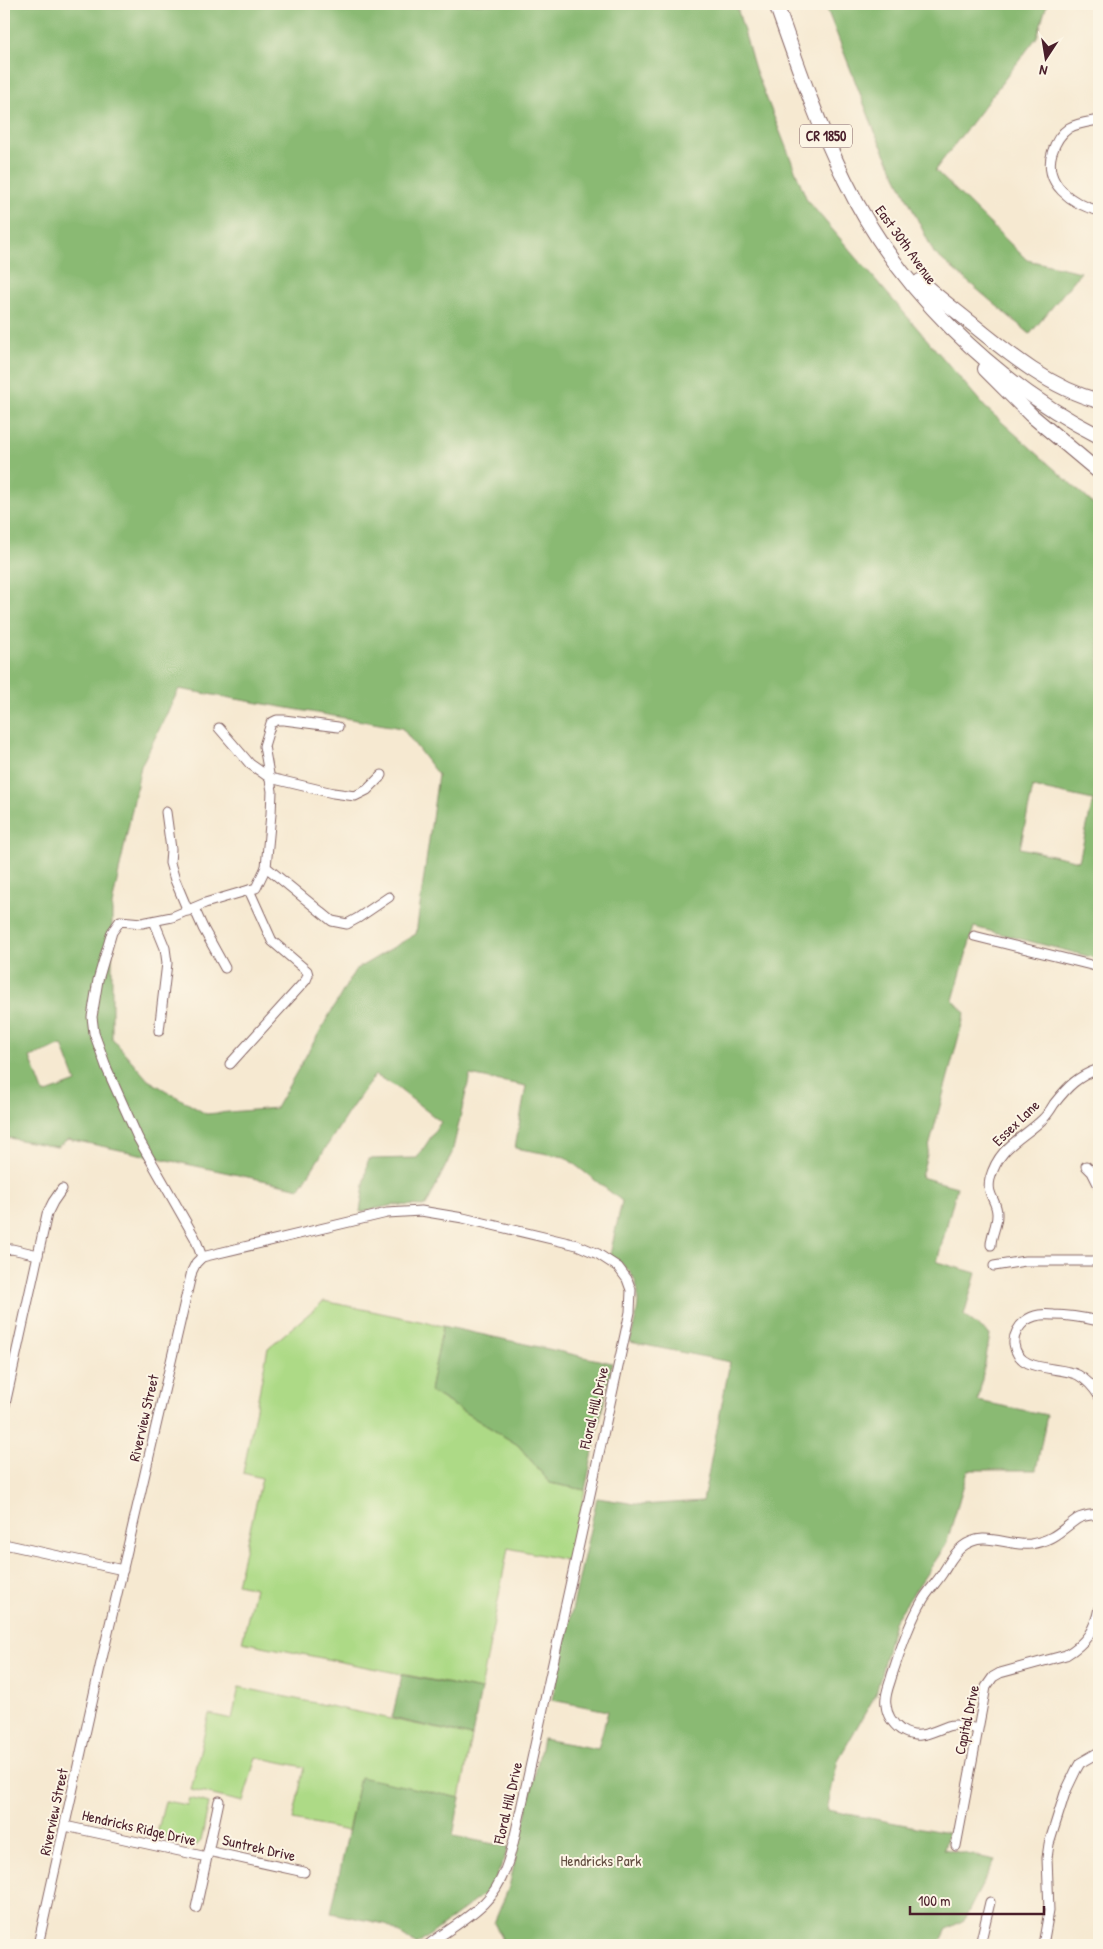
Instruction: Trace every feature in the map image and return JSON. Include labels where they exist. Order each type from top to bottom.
[{"type":"main road","name":"East 30th Avenue","points":[[776,4],[812,103],[845,181],[867,220],[894,260],[958,336],[1018,386],[1056,412],[1099,436]]},
{"type":"main road","points":[[894,260],[1022,363],[1064,387],[1099,401]]},
{"type":"main road","points":[[958,336],[988,372],[1031,415],[1099,472]]},
{"type":"street","points":[[1099,120],[1068,129],[1059,137],[1051,156],[1050,172],[1056,186],[1068,197],[1085,207],[1099,210]]},
{"type":"street","points":[[202,1258],[195,1238],[138,1138],[107,1069],[94,1033],[92,1017],[98,980],[112,932],[120,921],[142,923],[172,917],[205,903],[256,888],[266,867],[271,814],[270,778],[264,746],[271,723],[277,720],[284,720],[338,727]]},
{"type":"street","points":[[219,728],[250,764],[270,778],[333,793],[355,796],[367,790],[382,775]]},
{"type":"street","points":[[166,812],[171,849],[170,862],[175,880],[225,968]]},
{"type":"street","points":[[266,867],[332,921],[347,924],[389,897]]},
{"type":"street","points":[[230,1064],[308,976],[306,971],[272,941],[249,890]]},
{"type":"street","points":[[154,921],[165,948],[167,963],[159,1031]]},
{"type":"street","points":[[974,936],[1099,967]]},
{"type":"street","name":"Essex Lane","points":[[991,1245],[998,1213],[990,1195],[990,1178],[1002,1154],[1014,1140],[1044,1118],[1072,1083],[1099,1069]]},
{"type":"street","points":[[1086,1166],[1092,1172],[1099,1186]]},
{"type":"street","points":[[4,1409],[47,1214],[62,1189]]},
{"type":"street","name":"Floral Hill Drive","points":[[202,1258],[387,1213],[421,1211],[463,1218],[577,1245],[598,1254],[618,1267],[624,1273],[631,1290],[630,1312],[525,1792],[507,1864],[499,1884],[482,1905],[428,1945]]},
{"type":"street","points":[[4,1250],[12,1249],[38,1255]]},
{"type":"street","name":"Riverview Street","points":[[38,1945],[192,1271],[202,1258]]},
{"type":"street","points":[[994,1266],[1025,1261],[1099,1261]]},
{"type":"street","points":[[1099,1321],[1065,1315],[1038,1315],[1022,1323],[1013,1341],[1014,1347],[1024,1360],[1037,1366],[1076,1374],[1092,1386],[1099,1396]]},
{"type":"street","points":[[978,1729],[957,1725],[948,1726],[932,1733],[916,1736],[902,1730],[889,1716],[885,1703],[887,1691],[904,1639],[925,1597],[962,1546],[986,1538],[1016,1544],[1031,1544],[1064,1531],[1078,1518],[1099,1514]]},
{"type":"street","points":[[4,1544],[123,1570]]},
{"type":"street","name":"Capital Drive","points":[[956,1846],[984,1694],[993,1677],[1007,1670],[1066,1655],[1075,1650],[1090,1635],[1099,1608]]},
{"type":"street","points":[[1043,1945],[1049,1911],[1047,1858],[1056,1818],[1076,1770],[1080,1764],[1099,1752]]},
{"type":"street","name":"Suntrek Drive","points":[[196,1908],[219,1801]]},
{"type":"street","name":"Hendricks Ridge Drive","points":[[65,1826],[208,1854]]},
{"type":"street","name":"Suntrek Drive","points":[[208,1854],[304,1872]]},
{"type":"street","points":[[980,1945],[990,1902]]},
{"type":"green space","name":"Hendricks Park","points":[[4,4],[736,4],[755,69],[807,200],[985,407],[1099,509],[1099,959],[974,927],[953,1000],[965,1013],[921,1177],[957,1187],[937,1262],[976,1273],[964,1315],[990,1335],[978,1401],[1047,1415],[1036,1470],[968,1470],[946,1545],[894,1622],[876,1694],[838,1760],[827,1810],[948,1833],[944,1849],[995,1860],[964,1920],[947,1929],[939,1945],[503,1945],[501,1936],[494,1923],[509,1887],[543,1739],[598,1749],[608,1711],[552,1700],[597,1498],[642,1505],[703,1501],[730,1362],[630,1342],[638,1304],[636,1283],[622,1264],[610,1255],[622,1201],[565,1157],[515,1148],[526,1086],[470,1075],[452,1153],[426,1206],[394,1205],[360,1212],[368,1159],[417,1158],[441,1122],[395,1086],[375,1075],[300,1188],[68,1139],[57,1147],[4,1137]],"holes":[[[179,689],[402,728],[438,775],[416,934],[355,970],[276,1108],[206,1114],[148,1080],[112,1038],[112,905],[141,766]],[[1033,787],[1093,800],[1079,861],[1020,848]],[[62,1045],[76,1082],[44,1094],[30,1057]]]},
{"type":"green space","points":[[825,4],[1047,4],[1037,37],[935,170],[1027,260],[1081,272],[1030,334],[934,253],[877,137]]},
{"type":"green space","points":[[324,1301],[443,1326],[430,1391],[518,1445],[550,1483],[585,1490],[571,1561],[508,1548],[481,1690],[242,1642],[255,1588],[237,1584],[262,1478],[243,1473],[268,1348]]},
{"type":"green space","points":[[443,1326],[612,1363],[585,1490],[550,1483],[518,1445],[430,1391]]},
{"type":"green space","points":[[402,1675],[481,1690],[472,1736],[392,1718]]},
{"type":"green space","points":[[239,1687],[472,1736],[460,1798],[360,1778],[348,1831],[293,1820],[304,1767],[256,1757],[243,1802],[191,1790],[209,1714],[232,1719]]},
{"type":"green space","points":[[360,1777],[460,1798],[453,1836],[509,1847],[489,1890],[417,1945],[385,1924],[331,1913]]},
{"type":"green space","points":[[189,1798],[209,1803],[201,1841],[196,1846],[156,1838],[165,1801],[187,1805]]}]
